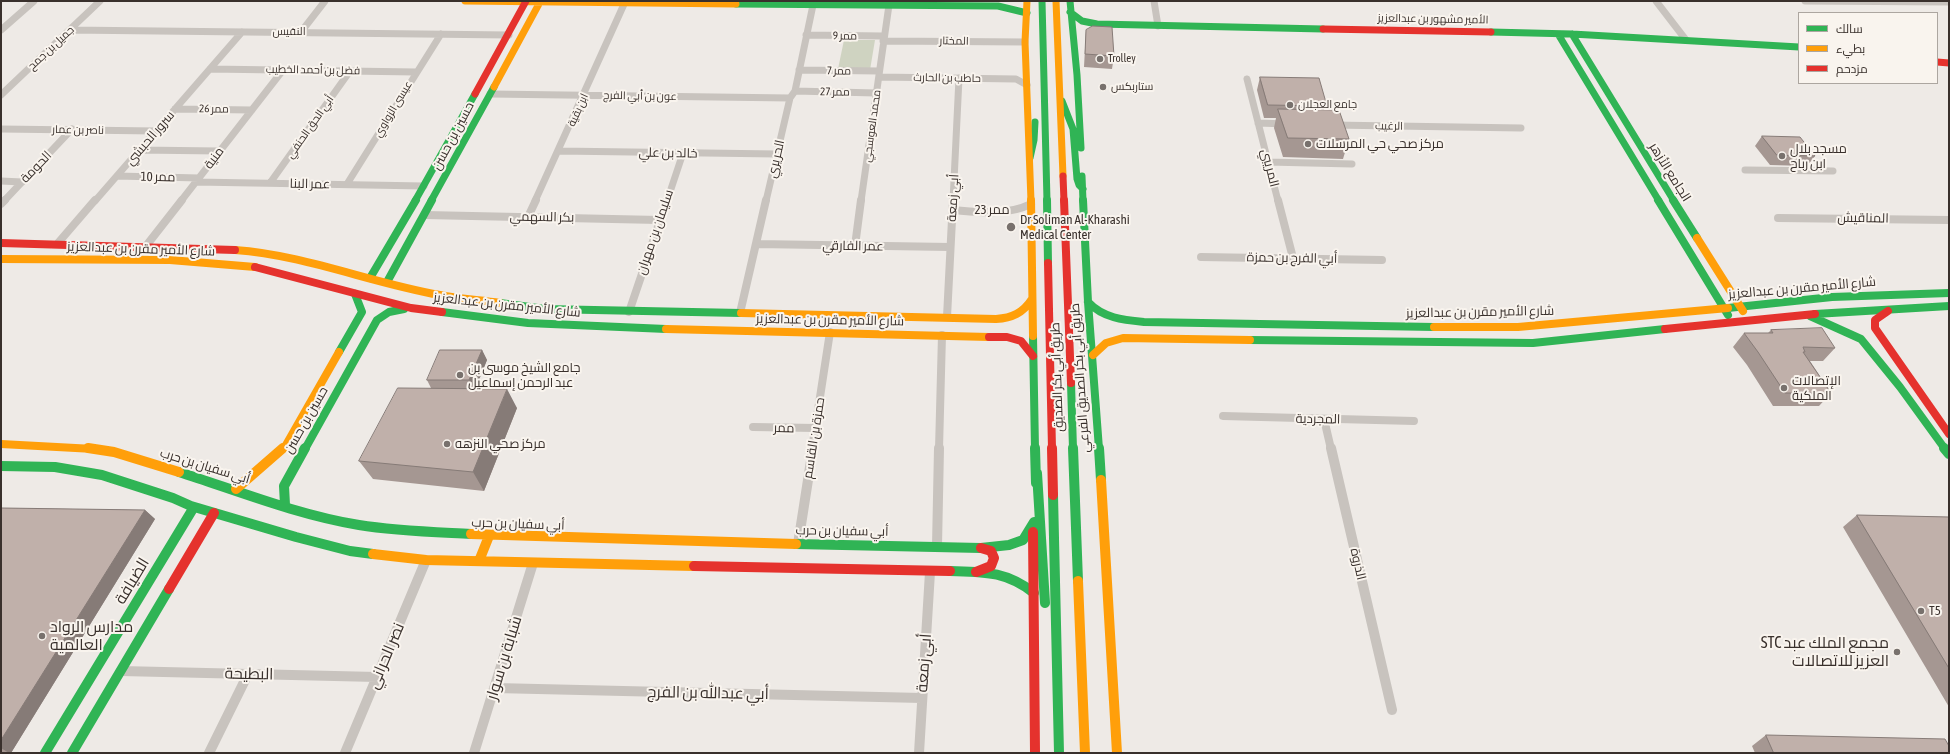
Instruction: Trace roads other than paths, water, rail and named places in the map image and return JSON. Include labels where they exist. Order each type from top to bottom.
[{"type":"street","points":[[2,29],[34,1]]},
{"type":"street","name":"جميل بن جمح","points":[[1,95],[100,1]]},
{"type":"street","points":[[301,32],[325,1]]},
{"type":"street","points":[[465,1],[813,5],[854,3],[889,5],[1000,4],[1027,13]]},
{"type":"street","name":"حسين بن حسن","points":[[370,278],[424,186],[509,35],[526,1]]},
{"type":"street","points":[[1027,1],[1025,42],[1030,158],[1037,473],[1057,753]]},
{"type":"street","name":"طريق أبي بكر الصديق","points":[[1042,1],[1042,65],[1057,753]]},
{"type":"street","name":"طريق أبي بكر الصديق","points":[[1056,1],[1085,753]]},
{"type":"street","name":"طريق أبي بكر الصديق الفرعي","points":[[1070,1],[1083,189],[1088,302],[1093,355],[1117,753]]},
{"type":"street","points":[[1154,1],[1158,26]]},
{"type":"street","points":[[1656,1],[1686,40]]},
{"type":"street","points":[[1805,1],[1949,2]]},
{"type":"street","name":"حسين بن حسن","points":[[387,282],[425,215],[540,2]]},
{"type":"street","name":"ابن بقية","points":[[528,217],[625,2]]},
{"type":"street","name":"الحريري","points":[[740,313],[790,98],[795,91],[813,5]]},
{"type":"street","name":"محمد العوسجي","points":[[855,246],[889,5]]},
{"type":"street","name":"الأمير مشهور بن عبدالعزيز","points":[[1070,12],[1074,17],[1100,30],[1573,37],[1686,40],[1798,48]]},
{"type":"street","name":"الأمير مشهور بن عبدالعزيز","points":[[1100,30],[1158,26],[1560,37]]},
{"type":"street","name":"النفيس","points":[[70,30],[509,35]]},
{"type":"street","name":"سرور الحبشي","points":[[58,243],[242,32]]},
{"type":"street","name":"عيسى الزواوي","points":[[347,184],[441,34]]},
{"type":"street","name":"ممر 9","points":[[806,35],[883,39]]},
{"type":"street","points":[[1074,46],[1084,35]]},
{"type":"street","name":"الجامع الأزهر","points":[[1560,37],[1732,322]]},
{"type":"street","name":"الأمير مشهور بن عبدالعزيز","points":[[1573,37],[1798,53]]},
{"type":"street","name":"الجامع الأزهر","points":[[1573,37],[1738,306],[1750,320]]},
{"type":"street","name":"المختار","points":[[883,39],[1025,42]]},
{"type":"street","points":[[1938,56],[1949,57]]},
{"type":"street","points":[[1938,62],[1949,63]]},
{"type":"street","points":[[1030,158],[1035,134],[1036,73],[1042,65]]},
{"type":"street","name":"فضل بن أحمد الخطيب","points":[[210,69],[416,72]]},
{"type":"street","name":"منية","points":[[146,246],[283,70]]},
{"type":"street","name":"ممر 7","points":[[799,70],[879,74]]},
{"type":"street","name":"أبي الحق الحنفي","points":[[270,183],[350,71]]},
{"type":"street","name":"حاطب بن الحارث","points":[[1016,79],[1027,73]]},
{"type":"street","name":"حاطب بن الحارث","points":[[879,74],[1016,79],[1027,85]]},
{"type":"street","name":"أبي زمعة","points":[[947,317],[959,78]]},
{"type":"street","name":"المريبي","points":[[1247,79],[1293,258]]},
{"type":"street","points":[[1,84],[12,84]]},
{"type":"street","name":"ممر 27","points":[[795,91],[876,93]]},
{"type":"street","name":"عون بن أبي الفرج","points":[[490,94],[790,98]]},
{"type":"street","points":[[1060,98],[1071,117],[1077,179],[1079,185],[1083,189]]},
{"type":"street","name":"ممر 26","points":[[175,109],[252,110]]},
{"type":"street","points":[[1258,123],[1296,124]]},
{"type":"street","name":"الرغيب","points":[[1326,125],[1520,128]]},
{"type":"street","name":"ناصر بن عمار","points":[[1,129],[156,131]]},
{"type":"street","name":"الحومة","points":[[1,204],[72,129]]},
{"type":"street","points":[[139,150],[219,151]]},
{"type":"street","name":"خالد بن علي","points":[[559,151],[777,154]]},
{"type":"street","name":"سليمان بن مهران","points":[[629,312],[683,153]]},
{"type":"street","points":[[1632,157],[1647,158]]},
{"type":"street","points":[[1268,162],[1352,164]]},
{"type":"street","points":[[1745,170],[1832,171]]},
{"type":"street","name":"ممر 10","points":[[117,176],[197,180]]},
{"type":"street","name":"عمر البنا","points":[[197,180],[424,186]]},
{"type":"street","points":[[1,181],[22,182]]},
{"type":"street","name":"ممر 23","points":[[952,210],[1009,211],[1019,210],[1031,204]]},
{"type":"street","name":"بكر السهمي","points":[[425,215],[659,220]]},
{"type":"street","name":"المناقيش","points":[[1778,218],[1949,220]]},
{"type":"street","name":"شارع الأمير مقرن بن عبدالعزيز","points":[[1,243],[58,243],[249,251],[298,261],[439,295],[545,309],[629,312],[1007,318],[1020,314],[1028,308],[1032,299]]},
{"type":"street","name":"عمر الفارقي","points":[[756,244],[950,247]]},
{"type":"street","name":"أبي الفرج بن حمزة","points":[[1201,257],[1382,260]]},
{"type":"street","name":"شارع الأمير مقرن بن عبدالعزيز","points":[[1,259],[170,260],[254,267],[286,274],[410,308],[528,324],[688,330],[830,332],[1014,338],[1026,346],[1034,356]]},
{"type":"street","points":[[286,274],[298,261]]},
{"type":"street","points":[[1698,266],[1713,266]]},
{"type":"street","points":[[1673,314],[1685,307],[1707,300],[1710,284]]},
{"type":"street","name":"شارع الأمير مقرن بن عبدالعزيز","points":[[1088,302],[1095,310],[1106,316],[1144,322],[1383,327],[1518,327],[1673,314],[1832,296],[1949,293]]},
{"type":"street","name":"حسين بن حسن","points":[[236,489],[286,445],[362,312],[355,294]]},
{"type":"street","name":"شارع الأمير مقرن بن عبدالعزيز","points":[[1093,355],[1098,348],[1114,339],[1143,338],[1533,343],[1806,315],[1949,306]]},
{"type":"street","name":"حسين بن حسن","points":[[285,505],[284,486],[377,320],[391,310],[410,308]]},
{"type":"street","points":[[1888,311],[1875,320],[1875,328],[1949,434]]},
{"type":"street","points":[[1806,315],[1848,332],[1861,339],[1900,387],[1949,454]]},
{"type":"street","points":[[966,318],[976,323],[978,327],[972,334],[967,336]]},
{"type":"street","points":[[1143,338],[1136,335],[1134,329],[1137,324],[1144,322]]},
{"type":"street","points":[[1383,327],[1388,342]]},
{"type":"street","name":"حمزة بن القاسم","points":[[798,544],[830,332]]},
{"type":"street","points":[[937,546],[942,335]]},
{"type":"street","name":"المجردية","points":[[1223,416],[1414,421]]},
{"type":"street","name":"الذروة","points":[[1324,419],[1392,710]]},
{"type":"street","name":"ممر","points":[[753,427],[816,428]]},
{"type":"street","name":"أبي سفيان بن حرب","points":[[3,449],[11,444],[83,447],[114,452],[236,489],[313,515],[359,525],[414,531],[489,536],[981,548],[1009,546],[1023,540],[1034,522]]},
{"type":"street","points":[[1,466],[55,467],[102,475],[173,498],[194,507],[350,551],[426,560],[976,572],[1012,576],[1022,580],[1034,593]]},
{"type":"street","points":[[1035,753],[1034,522],[1037,473]]},
{"type":"street","name":"الضيافة","points":[[45,753],[194,507]]},
{"type":"street","points":[[72,753],[203,529],[214,513]]},
{"type":"street","points":[[183,527],[195,518],[200,517],[205,519],[203,529]]},
{"type":"street","points":[[479,561],[489,536]]},
{"type":"street","points":[[976,572],[991,566],[994,558],[991,551],[981,548]]},
{"type":"street","name":"نصر الحراني","points":[[346,753],[426,560]]},
{"type":"street","name":"شبابة بن سوار","points":[[474,753],[533,563]]},
{"type":"street","name":"أبي زمعة","points":[[919,753],[930,572]]},
{"type":"street","name":"البطيحة","points":[[121,671],[377,677]]},
{"type":"street","points":[[209,753],[248,674]]},
{"type":"street","name":"أبي عبدالله بن الفرج","points":[[495,688],[922,698]]},
{"type":"place","name":"Trolley","points":[[1100,59]]},
{"type":"place","name":"ستاربكس","points":[[1103,87]]},
{"type":"place","name":"جامع العجلان","points":[[1290,105]]},
{"type":"place","name":"مركز صحي حي المرسلات","points":[[1308,144]]},
{"type":"place","name":"مسجد بلال ابن رباح","points":[[1782,156]]},
{"type":"place","name":"Dr Soliman Al-Kharashi Medical Center","points":[[1011,227]]},
{"type":"place","name":"جامع الشيخ موسى بن عبد الرحمن إسماعيل","points":[[460,375]]},
{"type":"place","name":"الإتصالات الملكية","points":[[1784,388]]},
{"type":"place","name":"مركز صحي النزهه","points":[[447,444]]},
{"type":"place","name":"T5","points":[[1921,611]]},
{"type":"place","name":"مدارس الرواد العالمية","points":[[42,636]]},
{"type":"place","name":"STC مجمع الملك عبد العزيز للاتصالات","points":[[1897,652]]}]
